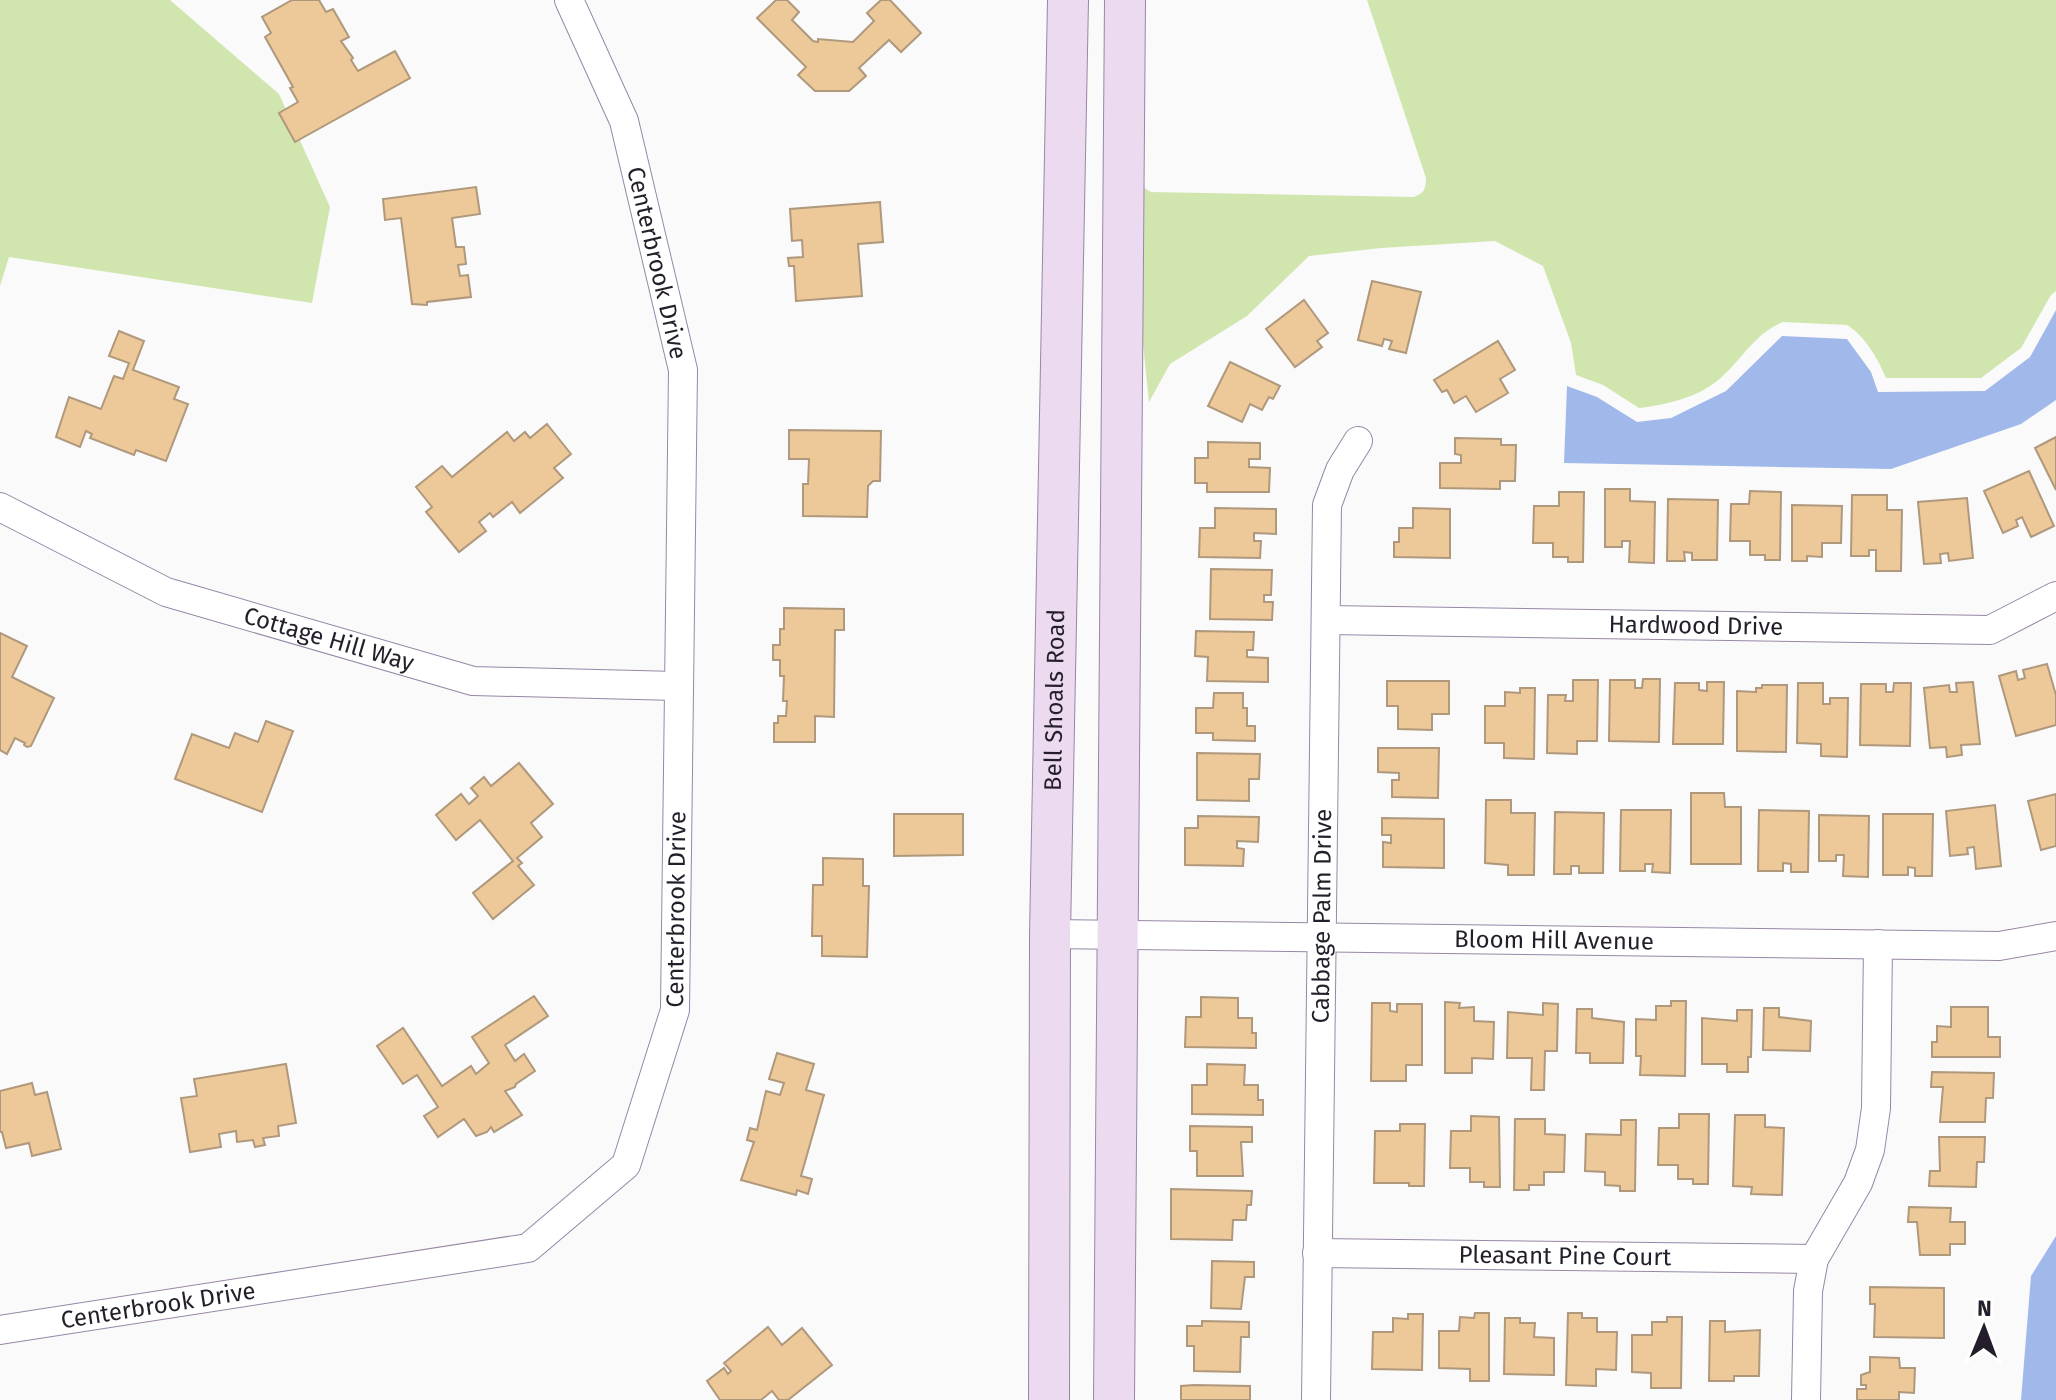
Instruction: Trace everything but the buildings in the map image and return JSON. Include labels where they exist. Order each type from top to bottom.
[{"type":"main road","name":"Bell Shoals Road","points":[[1049,1400],[1050,934],[1068,0]]},
{"type":"main road","points":[[1114,1400],[1125,0]]},
{"type":"street","name":"Centerbrook Drive","points":[[0,1330],[528,1248],[626,1165],[675,1010],[683,370],[624,121],[569,0]]},
{"type":"street","name":"Cabbage Palm Drive","points":[[1316,1400],[1327,505],[1340,470],[1358,441]]},
{"type":"street","name":"Cottage Hill Way","points":[[0,507],[166,592],[473,681],[677,686]]},
{"type":"street","name":"Hardwood Drive","points":[[1326,620],[1990,630],[2056,596]]},
{"type":"street","name":"Bloom Hill Avenue","points":[[1050,934],[1999,946],[2056,936]]},
{"type":"street","points":[[1806,1400],[1808,1291],[1814,1259],[1858,1183],[1870,1150],[1876,1108],[1878,944]]},
{"type":"street","name":"Pleasant Pine Court","points":[[1317,1253],[1814,1259]]},
{"type":"green space","points":[[0,0],[170,0],[279,94],[330,207],[312,303],[9,257],[0,286]]},
{"type":"green space","points":[[1367,0],[2056,0],[2056,291],[2021,348],[1981,378],[1886,378],[1870,348],[1847,325],[1783,322],[1764,333],[1709,387],[1680,400],[1639,408],[1603,385],[1576,375],[1571,343],[1543,266],[1495,241],[1309,256],[1247,316],[1170,364],[1149,402],[1122,141],[1137,177],[1151,192],[1414,197],[1424,190],[1426,178]]},
{"type":"water","points":[[2056,310],[2056,400],[2021,424],[1891,469],[1564,463],[1567,386],[1597,397],[1637,422],[1671,418],[1726,391],[1782,336],[1847,339],[1871,372],[1878,392],[1985,391],[2030,357]]},
{"type":"water","points":[[2056,1236],[2056,1400],[2021,1400],[2031,1276]]}]
